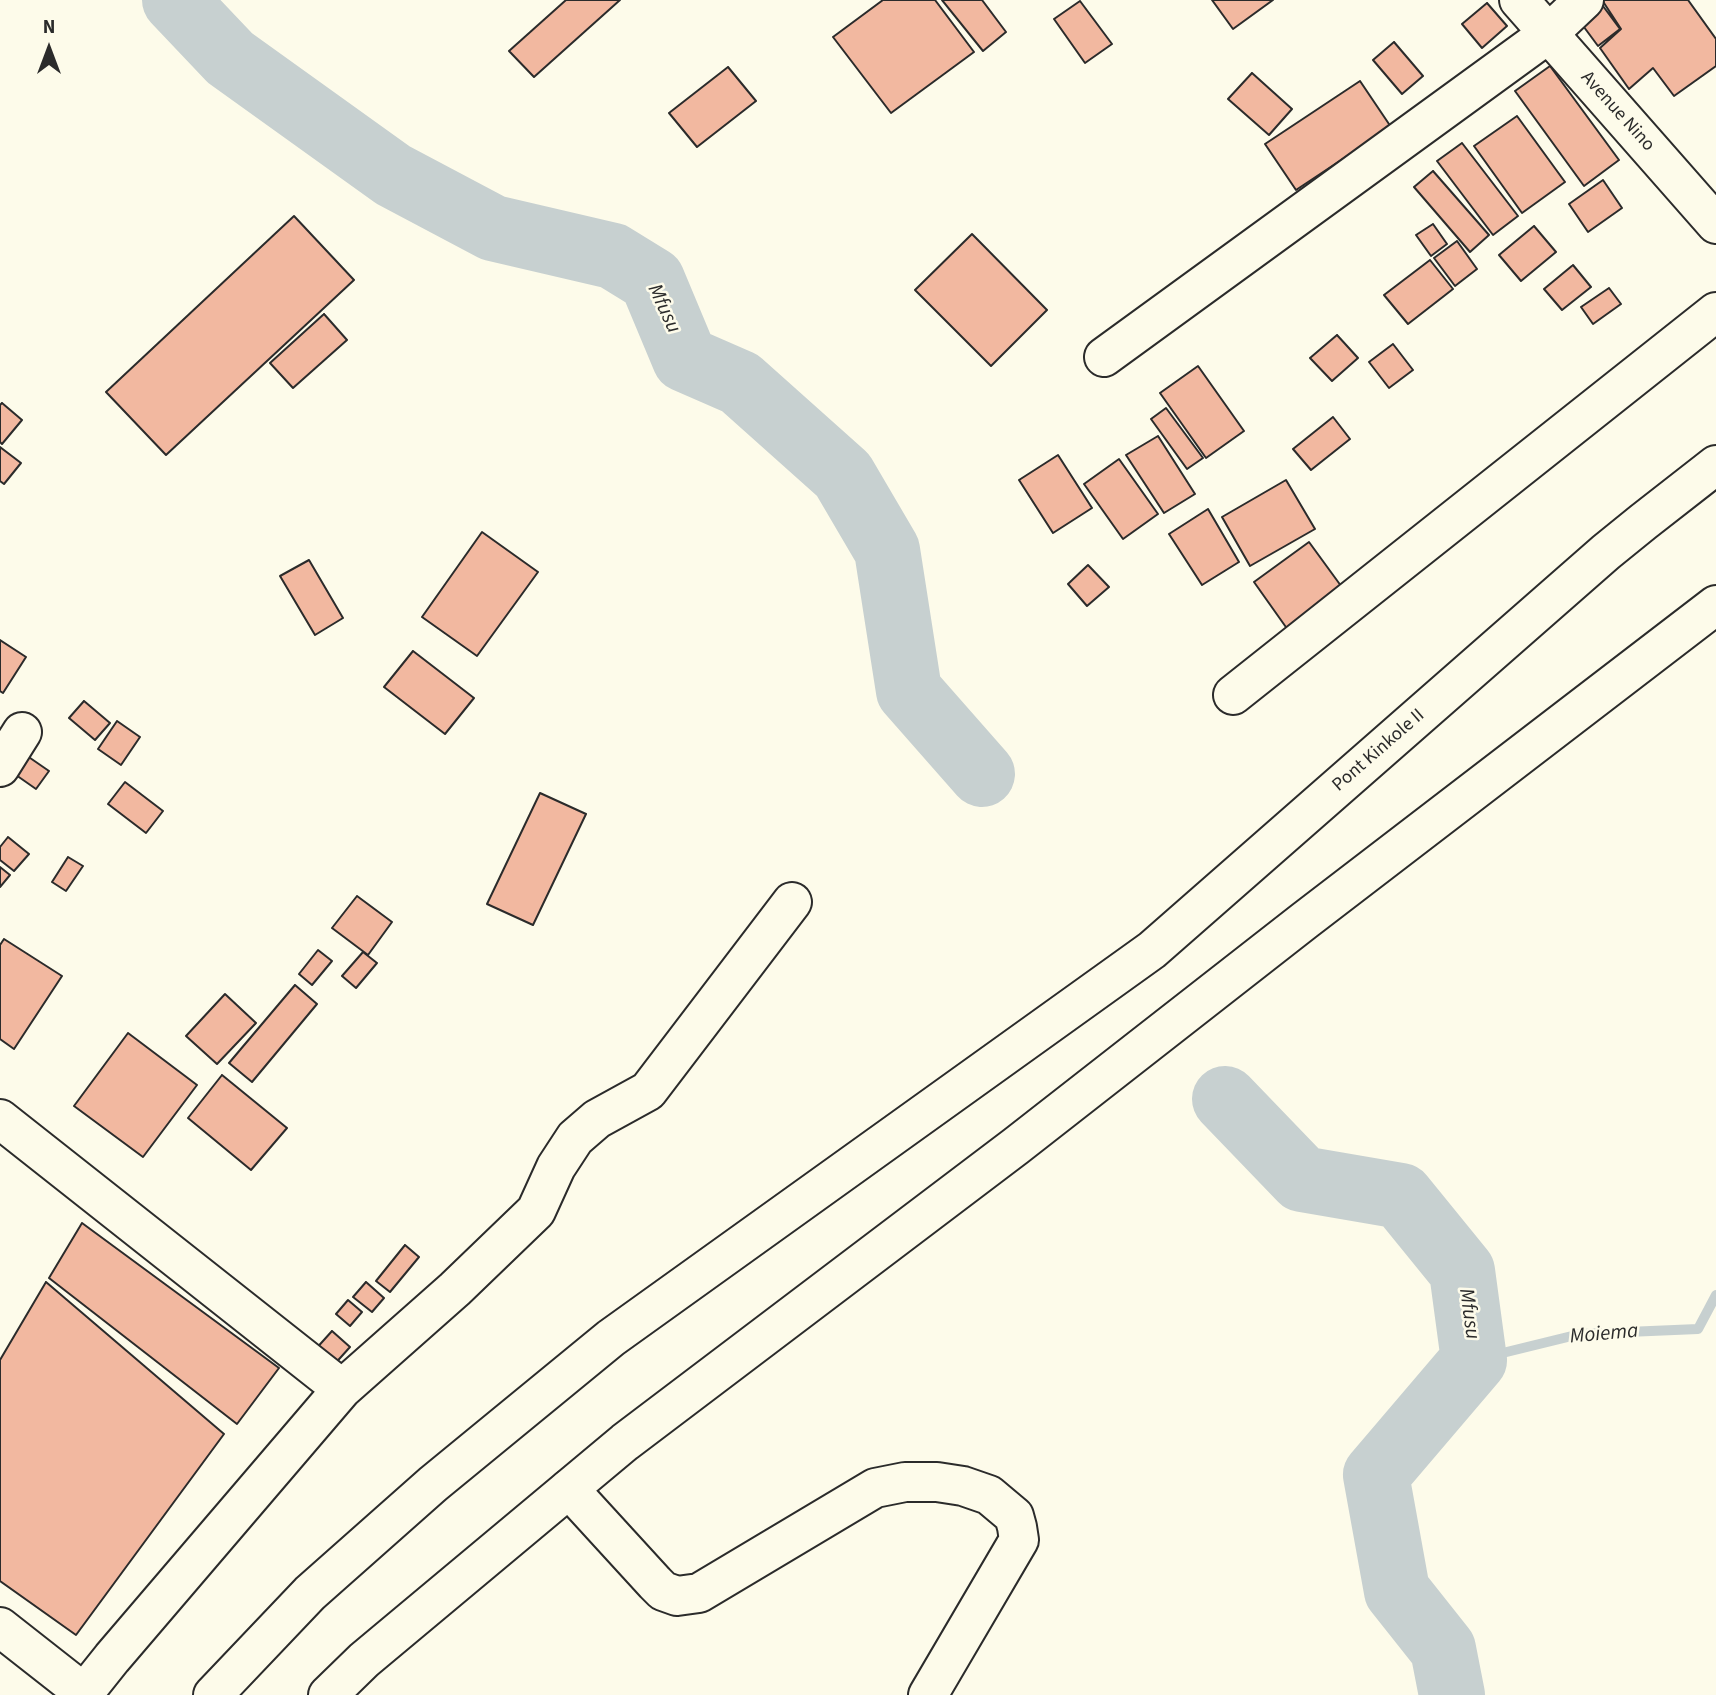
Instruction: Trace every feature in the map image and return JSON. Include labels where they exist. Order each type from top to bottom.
[{"type":"main road","name":"Avenue Nino","points":[[1519,0],[1716,224]]},
{"type":"main road","points":[[1104,357],[1548,34],[1584,0]]},
{"type":"main road","points":[[1233,695],[1716,312]]},
{"type":"main road","name":"Pont Kinkole II","points":[[213,1695],[320,1584],[433,1484],[611,1338],[1152,950],[1606,552],[1716,465]]},
{"type":"main road","points":[[328,1695],[364,1660],[625,1442],[1016,1146],[1716,605]]},
{"type":"main road","points":[[0,766],[22,732]]},
{"type":"main road","points":[[0,1628],[84,1694],[342,1388],[455,1289],[536,1211],[556,1167],[575,1138],[597,1119],[648,1091],[792,902]]},
{"type":"main road","points":[[0,1119],[342,1388]]},
{"type":"main road","points":[[569,1489],[655,1584],[663,1591],[677,1596],[699,1593],[875,1488],[905,1482],[937,1482],[989,1494],[1014,1517],[1019,1540],[928,1695]]},
{"type":"building","points":[[566,0],[620,0],[534,77],[509,51]]},
{"type":"building","points":[[883,0],[935,0],[974,52],[891,113],[833,37]]},
{"type":"building","points":[[942,0],[982,0],[1006,32],[983,51]]},
{"type":"building","points":[[1212,0],[1273,0],[1233,29]]},
{"type":"building","points":[[1602,0],[1688,0],[1716,39],[1716,66],[1674,96],[1653,68],[1629,89],[1600,48],[1621,29]]},
{"type":"building","points":[[1080,1],[1112,44],[1085,63],[1054,19]]},
{"type":"building","points":[[1600,2],[1620,29],[1598,46],[1578,19]]},
{"type":"building","points":[[1487,3],[1507,26],[1482,48],[1462,24]]},
{"type":"building","points":[[1394,42],[1423,76],[1402,94],[1373,60]]},
{"type":"building","points":[[1550,66],[1619,160],[1584,186],[1515,91]]},
{"type":"building","points":[[728,67],[756,101],[697,147],[669,113]]},
{"type":"building","points":[[1252,73],[1292,109],[1269,135],[1228,99]]},
{"type":"building","points":[[1360,81],[1391,127],[1296,190],[1265,144]]},
{"type":"building","points":[[1517,116],[1565,182],[1522,213],[1474,146]]},
{"type":"building","points":[[1462,143],[1518,216],[1493,235],[1437,161]]},
{"type":"building","points":[[1433,171],[1489,235],[1470,252],[1414,187]]},
{"type":"building","points":[[1603,180],[1622,208],[1588,232],[1569,204]]},
{"type":"building","points":[[294,216],[354,280],[166,455],[106,392]]},
{"type":"building","points":[[1433,224],[1447,244],[1431,256],[1416,235]]},
{"type":"building","points":[[1534,226],[1556,252],[1521,281],[1499,255]]},
{"type":"building","points":[[972,234],[1047,310],[991,366],[915,290]]},
{"type":"building","points":[[1457,241],[1477,269],[1455,286],[1434,258]]},
{"type":"building","points":[[1430,260],[1453,289],[1408,324],[1384,295]]},
{"type":"building","points":[[1573,265],[1591,287],[1562,310],[1544,289]]},
{"type":"building","points":[[1609,288],[1621,304],[1593,324],[1581,307]]},
{"type":"building","points":[[324,314],[347,340],[293,388],[270,363]]},
{"type":"building","points":[[1337,335],[1358,358],[1332,381],[1310,358]]},
{"type":"building","points":[[1393,344],[1413,370],[1389,388],[1369,362]]},
{"type":"building","points":[[1198,366],[1244,431],[1206,458],[1160,393]]},
{"type":"building","points":[[2,403],[22,420],[2,444],[0,405]]},
{"type":"building","points":[[1166,408],[1203,458],[1187,469],[1151,419]]},
{"type":"building","points":[[1333,417],[1350,439],[1311,470],[1293,449]]},
{"type":"building","points":[[1158,436],[1195,494],[1164,513],[1126,455]]},
{"type":"building","points":[[0,447],[21,463],[4,484],[0,481]]},
{"type":"building","points":[[1058,455],[1092,508],[1053,533],[1019,480]]},
{"type":"building","points":[[1119,459],[1158,514],[1123,539],[1084,484]]},
{"type":"building","points":[[1286,480],[1315,529],[1250,566],[1222,517]]},
{"type":"building","points":[[1208,509],[1239,562],[1202,585],[1169,534]]},
{"type":"building","points":[[482,532],[538,572],[477,656],[422,617]]},
{"type":"building","points":[[1309,542],[1344,590],[1288,630],[1254,582]]},
{"type":"building","points":[[309,560],[343,618],[315,635],[280,576]]},
{"type":"building","points":[[1088,565],[1109,587],[1087,606],[1068,584]]},
{"type":"building","points":[[0,640],[26,657],[3,693],[0,691]]},
{"type":"building","points":[[413,651],[474,698],[445,734],[384,687]]},
{"type":"building","points":[[84,701],[110,723],[95,740],[69,718]]},
{"type":"building","points":[[117,721],[140,737],[121,765],[98,749]]},
{"type":"building","points":[[20,751],[49,771],[36,789],[6,768]]},
{"type":"building","points":[[125,782],[163,811],[146,833],[108,804]]},
{"type":"building","points":[[540,793],[586,814],[533,925],[487,904]]},
{"type":"building","points":[[8,837],[29,854],[14,871],[0,860],[0,847]]},
{"type":"building","points":[[68,857],[83,866],[66,891],[52,882]]},
{"type":"building","points":[[0,867],[10,875],[0,887]]},
{"type":"building","points":[[357,896],[392,922],[368,955],[332,928]]},
{"type":"building","points":[[4,939],[62,976],[14,1049],[0,1039],[0,945]]},
{"type":"building","points":[[318,950],[332,961],[312,985],[299,974]]},
{"type":"building","points":[[363,952],[377,963],[356,988],[342,976]]},
{"type":"building","points":[[295,985],[317,1004],[252,1082],[229,1063]]},
{"type":"building","points":[[225,994],[256,1023],[217,1064],[186,1036]]},
{"type":"building","points":[[128,1033],[197,1085],[143,1157],[74,1106]]},
{"type":"building","points":[[222,1075],[287,1128],[251,1170],[188,1118]]},
{"type":"building","points":[[82,1223],[279,1368],[237,1424],[49,1278]]},
{"type":"building","points":[[405,1245],[419,1257],[390,1292],[376,1281]]},
{"type":"building","points":[[46,1282],[224,1434],[76,1635],[0,1581],[0,1360]]},
{"type":"building","points":[[366,1282],[384,1298],[372,1312],[353,1297]]},
{"type":"building","points":[[348,1300],[362,1312],[350,1326],[336,1314]]},
{"type":"building","points":[[332,1331],[350,1347],[332,1367],[314,1351]]},
{"type":"waterway","name":"Mfusu","points":[[175,0],[230,58],[393,175],[493,228],[613,256],[652,280],[685,359],[740,383],[843,475],[887,550],[909,691],[982,774]]},
{"type":"waterway","name":"Mfusu","points":[[1225,1099],[1302,1179],[1401,1196],[1462,1271],[1474,1360],[1376,1475],[1397,1591],[1443,1649],[1452,1695]]},
{"type":"waterway","name":"Moiema","points":[[1474,1360],[1580,1334],[1698,1329],[1716,1295]]}]
